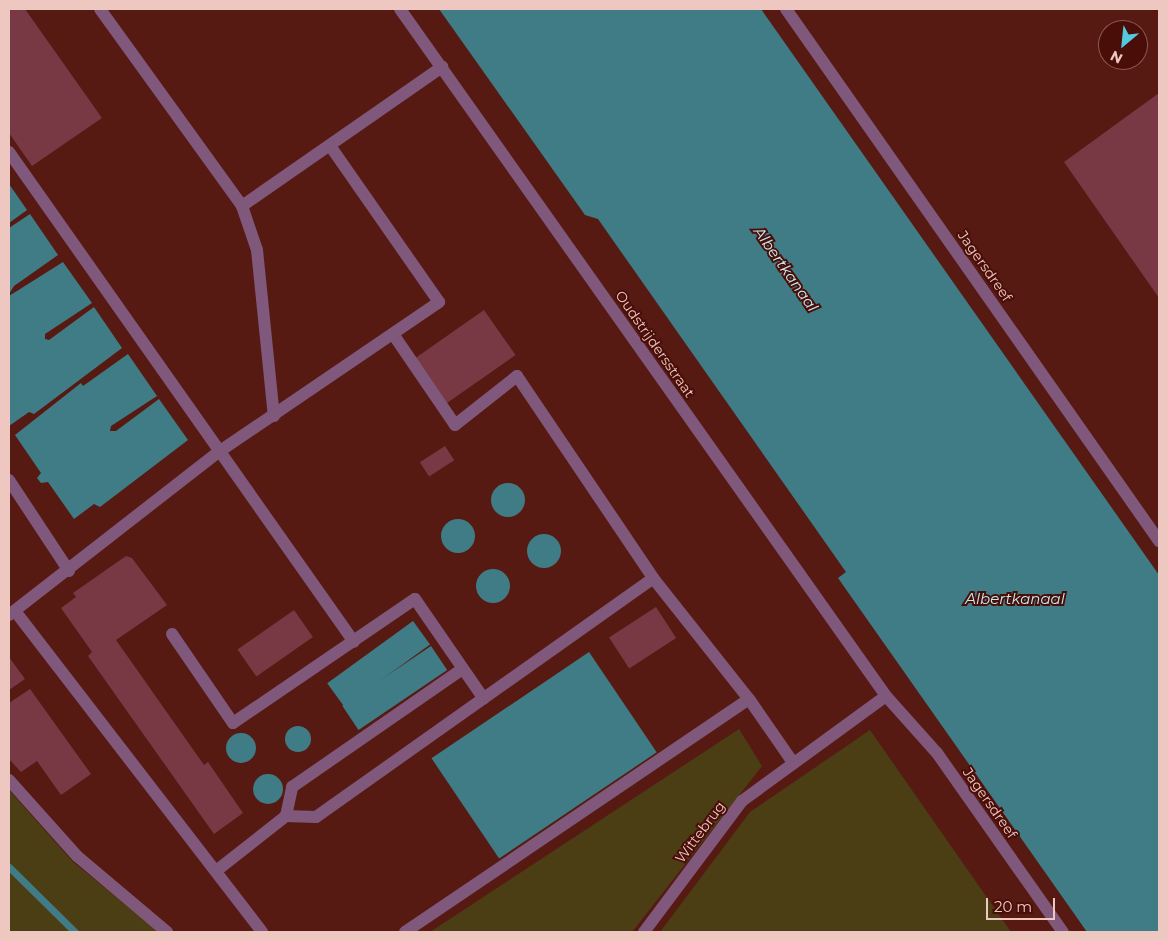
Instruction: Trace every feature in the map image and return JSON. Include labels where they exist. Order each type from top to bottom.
[{"type":"street","points":[[100,9],[242,206],[257,250],[274,416]]},
{"type":"street","name":"Oudstrijdersstraat","points":[[400,9],[886,696]]},
{"type":"street","name":"Jagersdreef","points":[[786,9],[1159,542]]},
{"type":"street","points":[[242,206],[442,67]]},
{"type":"street","points":[[262,932],[12,613],[69,571],[220,451],[274,416],[438,302],[330,146]]},
{"type":"street","points":[[9,152],[354,642]]},
{"type":"street","points":[[393,334],[455,425],[517,376],[653,578],[749,699],[792,761]]},
{"type":"street","points":[[9,480],[69,571]]},
{"type":"street","points":[[216,871],[286,816],[316,817],[653,578]]},
{"type":"street","points":[[172,634],[233,723],[354,642],[414,599],[461,670],[484,699]]},
{"type":"street","points":[[286,816],[292,787],[461,670]]},
{"type":"street","name":"Jagersdreef","points":[[886,696],[937,753],[1063,932]]},
{"type":"street","name":"Wittebrug","points":[[644,932],[742,801],[792,761],[886,696]]},
{"type":"street","points":[[405,932],[749,699]]},
{"type":"street","points":[[9,780],[78,856],[167,932]]},
{"type":"shaded area","points":[[739,729],[762,766],[632,932],[430,932]]},
{"type":"shaded area","points":[[870,730],[1011,932],[660,932],[750,812]]},
{"type":"shaded area","points":[[9,790],[73,862],[159,932],[9,932]]},
{"type":"water","name":"Albertkanaal","points":[[439,9],[761,9],[1159,575],[1159,932],[1087,932],[838,578],[846,572],[598,219],[585,215]]},
{"type":"water","points":[[9,184],[27,210],[9,223]]},
{"type":"water","points":[[30,214],[58,255],[14,286],[9,294],[9,228]]},
{"type":"water","points":[[63,262],[92,303],[45,334],[45,339],[49,340],[94,307],[122,348],[34,414],[29,412],[9,426],[9,296]]},
{"type":"water","points":[[128,354],[157,396],[111,426],[110,431],[116,431],[159,399],[188,440],[100,507],[94,504],[74,519],[48,482],[41,483],[37,478],[41,473],[15,435],[81,383],[83,386]]},
{"type":"water","points":[[508,483],[515,484],[520,488],[524,493],[524,507],[520,512],[515,516],[508,517],[501,516],[496,512],[492,507],[491,500],[492,493],[496,488],[501,484]]},
{"type":"water","points":[[458,519],[465,520],[470,524],[474,529],[474,543],[470,548],[465,552],[458,553],[451,552],[446,548],[442,543],[441,536],[442,529],[446,524],[451,520]]},
{"type":"water","points":[[544,534],[551,535],[556,539],[560,544],[560,558],[556,563],[551,567],[544,568],[537,567],[532,563],[528,558],[527,551],[528,544],[532,539],[537,535]]},
{"type":"water","points":[[493,569],[500,570],[505,574],[509,579],[509,593],[505,598],[500,602],[493,603],[486,602],[481,598],[477,593],[476,586],[477,579],[481,574],[486,570]]},
{"type":"water","points":[[413,621],[430,644],[344,707],[327,683]]},
{"type":"water","points":[[431,646],[447,670],[359,730],[342,706]]},
{"type":"water","points":[[589,652],[657,752],[499,859],[431,758]]},
{"type":"water","points":[[298,726],[307,730],[311,739],[307,748],[298,752],[289,748],[285,739],[289,730]]},
{"type":"water","points":[[241,733],[252,737],[256,748],[252,759],[241,763],[230,759],[226,748],[230,737]]},
{"type":"water","points":[[268,774],[279,778],[283,789],[279,800],[268,804],[257,800],[253,789],[257,778]]},
{"type":"building","points":[[9,9],[25,9],[102,118],[32,166],[9,133]]},
{"type":"building","points":[[1159,93],[1159,298],[1064,162]]},
{"type":"building","points":[[484,310],[516,355],[446,404],[414,359]]},
{"type":"building","points":[[445,446],[454,460],[429,477],[420,462]]},
{"type":"building","points":[[126,556],[132,558],[167,605],[116,640],[204,765],[208,762],[243,813],[214,834],[88,656],[92,652],[61,608],[76,597],[73,593]]},
{"type":"building","points":[[656,607],[676,638],[629,669],[609,637]]},
{"type":"building","points":[[294,610],[313,637],[256,677],[237,650]]},
{"type":"building","points":[[9,657],[25,679],[9,690]]},
{"type":"building","points":[[30,689],[91,774],[61,795],[37,761],[21,772],[9,759],[9,703]]},
{"type":"waterway","points":[[9,867],[75,932]]}]
